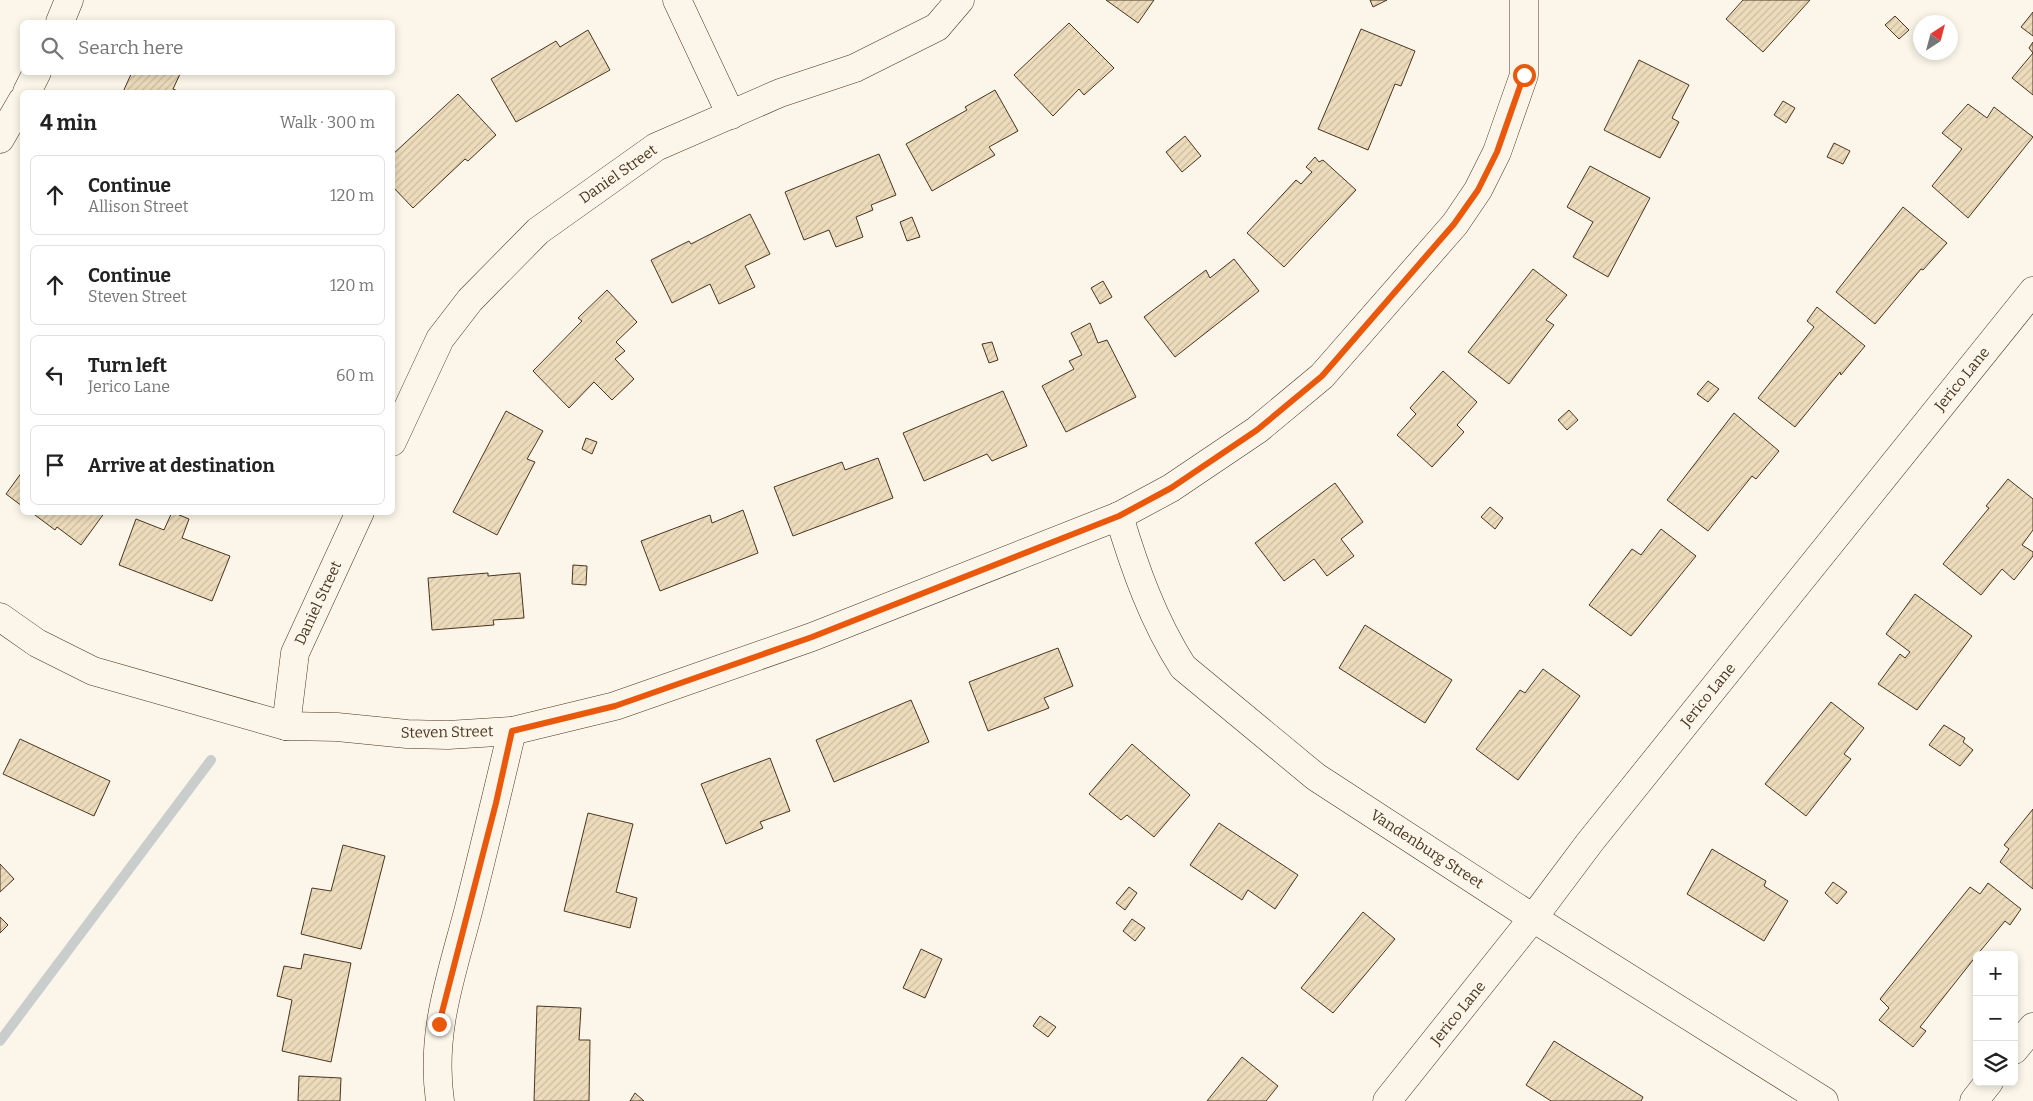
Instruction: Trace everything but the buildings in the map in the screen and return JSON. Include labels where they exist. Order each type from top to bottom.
[{"type":"street","points":[[61,20],[69,0]]},
{"type":"street","points":[[677,0],[731,115]]},
{"type":"street","name":"Daniel Street","points":[[395,436],[440,339],[470,300],[538,230],[656,147],[780,93],[855,68],[937,27],[960,0]]},
{"type":"street","name":"Steven Street","points":[[0,617],[37,643],[93,671],[286,726],[337,727],[415,734],[512,731],[615,706],[812,637],[1119,516],[1171,488],[1257,430],[1322,376],[1454,224],[1478,190],[1497,152],[1522,83],[1525,65],[1524,0]]},
{"type":"street","points":[[28,90],[36,75]]},
{"type":"street","points":[[0,140],[20,105]]},
{"type":"street","name":"Jerico Lane","points":[[1387,1101],[1533,918],[1590,842],[2033,291]]},
{"type":"street","name":"Daniel Street","points":[[286,726],[294,654],[359,515]]},
{"type":"street","name":"Vandenburg Street","points":[[1119,516],[1139,582],[1168,644],[1183,668],[1316,776],[1533,918],[1824,1101]]},
{"type":"street","points":[[440,1101],[436,1076],[439,1024],[496,803],[512,731]]},
{"type":"street","points":[[2018,1045],[2033,1027]]},
{"type":"street","points":[[1974,1101],[1986,1086]]},
{"type":"waterway","points":[[0,1041],[211,760]]},
{"type":"route","points":[[439,1024],[496,803],[512,731],[615,706],[812,637],[1119,516],[1171,488],[1257,430],[1322,376],[1454,224],[1478,190],[1497,152],[1512,116],[1524,75]]}]
